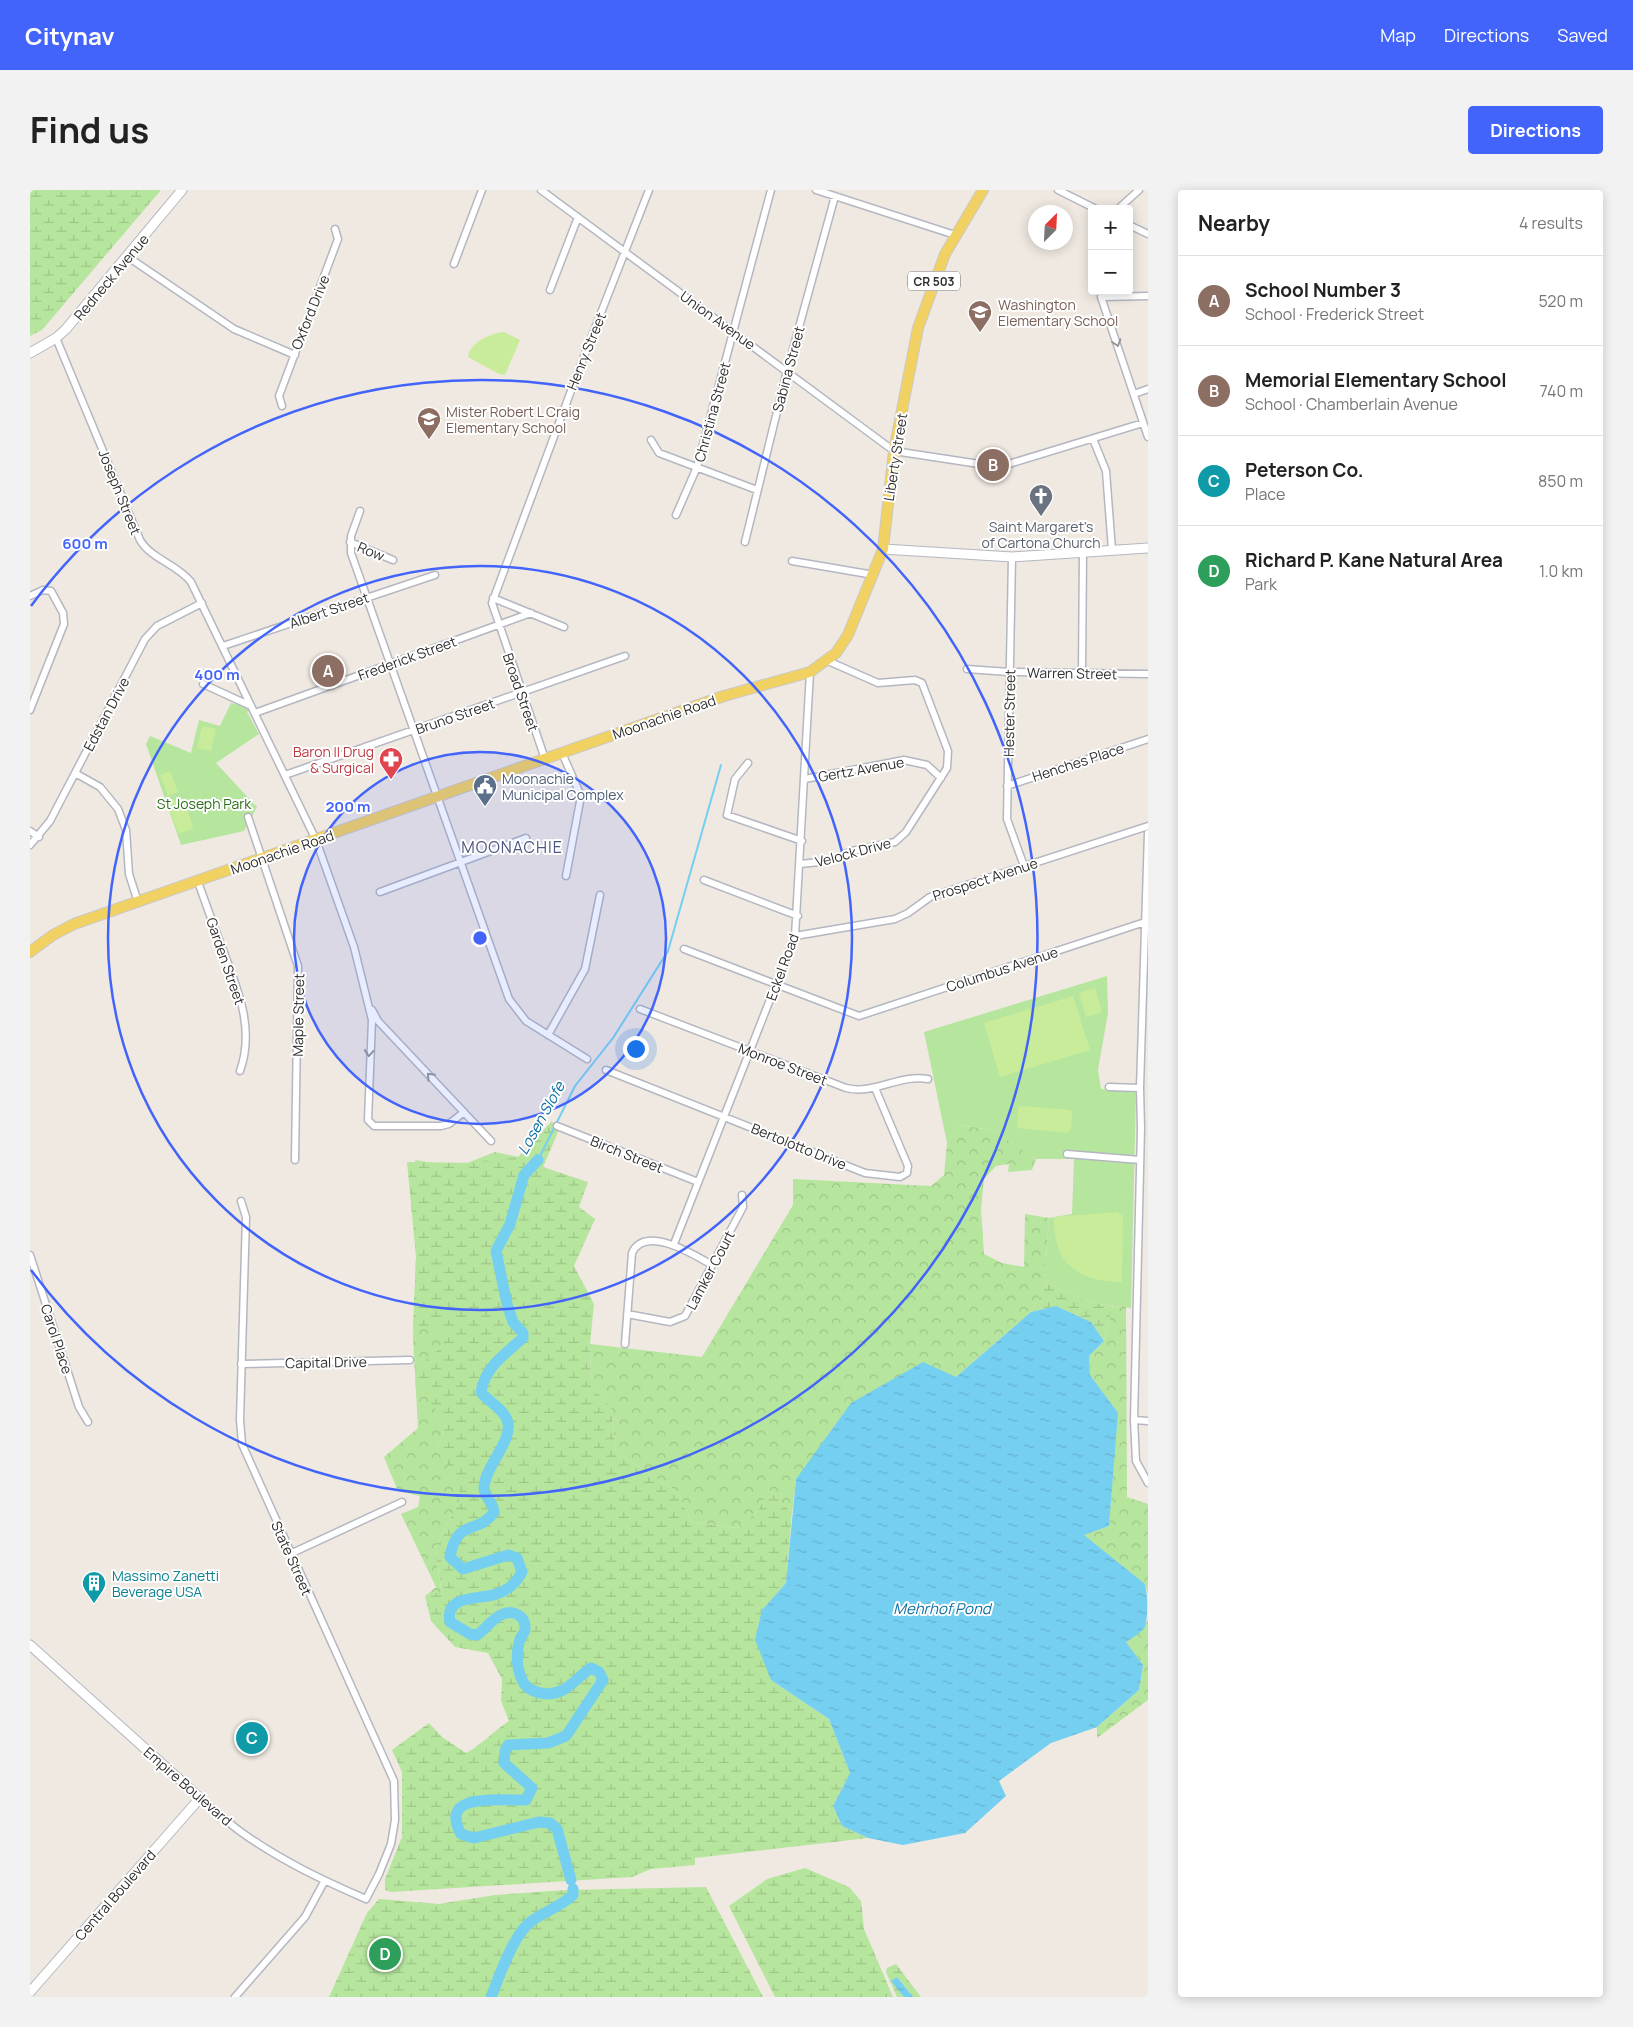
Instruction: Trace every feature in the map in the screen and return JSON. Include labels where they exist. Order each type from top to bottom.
[{"type":"main road","name":"Liberty Street","points":[[766,684],[810,672],[828,661],[848,635],[883,549],[894,450],[918,328],[937,274],[955,235],[983,190]]},
{"type":"main road","name":"Moonachie Road","points":[[30,952],[63,929],[724,696],[766,684]]},
{"type":"street","name":"Redneck Avenue","points":[[30,353],[56,338],[128,257],[182,190]]},
{"type":"street","points":[[454,264],[482,190]]},
{"type":"street","name":"Union Avenue","points":[[541,190],[894,450]]},
{"type":"street","name":"Henry Street","points":[[498,625],[492,608],[493,598],[580,364],[649,190]]},
{"type":"street","name":"Christina Street","points":[[676,515],[697,467],[771,190]]},
{"type":"street","points":[[816,190],[955,235]]},
{"type":"street","points":[[1058,190],[1088,205]]},
{"type":"street","points":[[1122,205],[1139,190]]},
{"type":"street","name":"Sabina Street","points":[[745,542],[787,371],[835,196]]},
{"type":"street","points":[[550,290],[578,217]]},
{"type":"street","points":[[1133,227],[1148,234]]},
{"type":"street","name":"Oxford Drive","points":[[128,257],[234,330],[295,355],[338,239],[335,229]]},
{"type":"street","points":[[1148,296],[1101,297],[1148,438]]},
{"type":"street","name":"Joseph Street","points":[[56,338],[140,540],[150,552],[185,575],[202,603],[316,840],[354,947],[369,1004]]},
{"type":"street","points":[[282,406],[279,396],[295,355]]},
{"type":"street","points":[[1134,394],[1148,389]]},
{"type":"street","points":[[894,450],[999,467],[1143,423]]},
{"type":"street","points":[[1093,439],[1106,471],[1112,550]]},
{"type":"street","points":[[651,440],[659,453],[757,490]]},
{"type":"street","points":[[360,511],[350,542],[352,553],[509,999],[526,1021],[587,1059]]},
{"type":"street","name":"Row","points":[[350,542],[393,560]]},
{"type":"street","points":[[883,549],[1012,557],[1148,548]]},
{"type":"street","points":[[1082,674],[1083,552]]},
{"type":"street","name":"Hester Street","points":[[1012,557],[1007,819],[1024,866]]},
{"type":"street","points":[[792,561],[874,575]]},
{"type":"street","name":"Albert Street","points":[[222,646],[435,575]]},
{"type":"street","points":[[30,596],[43,590],[51,591],[63,613],[64,624],[31,706]]},
{"type":"street","points":[[493,598],[564,627]]},
{"type":"street","name":"Edstan Drive","points":[[30,845],[39,837],[50,821],[145,639],[157,626],[202,603]]},
{"type":"street","name":"Frederick Street","points":[[253,710],[391,664],[531,613]]},
{"type":"street","name":"Broad Street","points":[[498,625],[545,759]]},
{"type":"street","name":"Bruno Street","points":[[285,775],[625,656]]},
{"type":"street","name":"Velock Drive","points":[[800,864],[829,861],[852,851],[895,842],[906,832],[941,778],[947,768],[949,754],[922,683],[915,680],[878,683],[828,661]]},
{"type":"street","name":"Warren Street","points":[[967,669],[1009,672],[1148,674]]},
{"type":"street","name":"Eckel Road","points":[[674,1244],[796,936],[810,672]]},
{"type":"street","points":[[203,684],[253,710]]},
{"type":"street","name":"Henches Place","points":[[1007,786],[1148,739]]},
{"type":"street","points":[[562,753],[581,796],[566,876]]},
{"type":"street","name":"Gertz Avenue","points":[[805,779],[904,760],[927,765],[941,778]]},
{"type":"street","points":[[748,763],[735,779],[726,815],[802,841]]},
{"type":"street","points":[[76,773],[100,787],[118,810],[126,830],[128,869],[138,902]]},
{"type":"street","name":"Maple Street","points":[[248,817],[298,966],[295,1160]]},
{"type":"street","name":"Prospect Avenue","points":[[796,936],[895,919],[908,913],[930,897],[1148,826]]},
{"type":"street","points":[[30,831],[39,837]]},
{"type":"street","points":[[1148,833],[1144,1058],[1140,1088],[1145,1128],[1140,1160],[1134,1420],[1136,1461],[1148,1483]]},
{"type":"street","points":[[380,892],[526,838]]},
{"type":"street","points":[[704,880],[798,916]]},
{"type":"street","name":"Garden Street","points":[[198,882],[234,977],[244,1014],[246,1055],[240,1071]]},
{"type":"street","points":[[548,1035],[585,969],[600,895]]},
{"type":"street","name":"Columbus Avenue","points":[[776,984],[859,1016],[1146,924]]},
{"type":"street","points":[[684,949],[776,984]]},
{"type":"street","points":[[369,1004],[372,1020],[368,1062],[369,1123],[374,1126],[441,1126],[449,1124],[464,1112]]},
{"type":"street","points":[[369,1004],[378,1021],[491,1141]]},
{"type":"street","name":"Monroe Street","points":[[640,1009],[846,1088],[862,1090],[875,1088],[910,1077],[928,1079]]},
{"type":"street","name":"Bertolotto Drive","points":[[606,1070],[870,1174],[904,1176],[908,1166],[875,1088]]},
{"type":"street","points":[[1109,1087],[1140,1088]]},
{"type":"street","name":"Birch Street","points":[[557,1126],[698,1182]]},
{"type":"street","points":[[1067,1154],[1140,1160]]},
{"type":"street","name":"Lamker Court","points":[[627,1314],[670,1322],[680,1319],[688,1311],[743,1207],[742,1195]]},
{"type":"street","name":"State Street","points":[[241,1200],[246,1217],[240,1420],[242,1444],[394,1781],[395,1820],[391,1844],[366,1899]]},
{"type":"street","points":[[624,1344],[634,1249],[647,1241],[674,1244],[712,1265]]},
{"type":"street","name":"Carol Place","points":[[30,1255],[79,1407],[88,1422]]},
{"type":"street","name":"Capital Drive","points":[[242,1364],[410,1360]]},
{"type":"street","points":[[1134,1420],[1148,1421]]},
{"type":"street","points":[[290,1554],[402,1502]]},
{"type":"street","name":"Empire Boulevard","points":[[30,1645],[240,1832],[324,1882],[366,1899]]},
{"type":"street","name":"Central Boulevard","points":[[30,1992],[200,1798]]},
{"type":"street","points":[[235,1997],[305,1916],[324,1882]]},
{"type":"green space","points":[[30,190],[161,190],[42,330],[30,336]]},
{"type":"green space","points":[[504,332],[520,340],[505,375],[499,374],[468,357],[473,347],[482,339]]},
{"type":"green space","name":"St Joseph Park","points":[[231,703],[252,708],[247,712],[259,734],[216,763],[257,807],[244,831],[181,845],[146,744],[150,736],[191,753],[199,720],[220,726]]},
{"type":"green space","points":[[202,726],[216,729],[211,751],[197,748]]},
{"type":"green space","points":[[170,771],[178,792],[168,796],[160,775]]},
{"type":"green space","points":[[180,798],[183,799],[193,826],[192,829],[178,833],[168,805],[169,802]]},
{"type":"green space","points":[[1107,976],[1108,1013],[1098,1070],[1101,1089],[1136,1091],[1131,1308],[1092,1303],[1047,1283],[1045,1272],[1049,1218],[1072,1214],[1074,1159],[1036,1159],[997,1133],[986,1129],[958,1125],[947,1143],[924,1032]]},
{"type":"green space","points":[[1095,988],[1102,1012],[1086,1017],[1079,993]]},
{"type":"green space","points":[[1073,996],[1090,1050],[1000,1077],[984,1023]]},
{"type":"green space","points":[[1018,1107],[1070,1110],[1072,1112],[1071,1129],[1068,1133],[1017,1128]]},
{"type":"green space","points":[[552,1121],[558,1132],[543,1167],[588,1182],[579,1207],[595,1219],[574,1266],[594,1304],[590,1344],[591,1386],[611,1407],[616,1452],[678,1492],[691,1522],[738,1528],[756,1513],[769,1490],[792,1513],[786,1583],[762,1610],[771,1680],[829,1719],[850,1773],[833,1806],[842,1826],[868,1838],[695,1858],[695,1865],[651,1869],[632,1877],[391,1892],[385,1890],[385,1879],[402,1837],[402,1772],[392,1750],[429,1723],[442,1737],[466,1753],[478,1746],[509,1721],[501,1701],[502,1679],[488,1653],[455,1647],[431,1621],[425,1596],[434,1592],[442,1595],[435,1548],[459,1501],[459,1481],[437,1450],[446,1425],[429,1400],[433,1380],[416,1389],[415,1369],[444,1345],[440,1329],[413,1329],[416,1257],[407,1162],[476,1163],[518,1157]]},
{"type":"green space","points":[[958,1125],[986,1129],[997,1133],[1036,1159],[1032,1170],[1008,1172],[1009,1164],[996,1166],[984,1179],[981,1209],[984,1254],[1002,1263],[1024,1267],[1025,1214],[1049,1218],[1045,1272],[1047,1283],[1031,1312],[956,1377],[796,1479],[792,1513],[769,1490],[756,1513],[738,1528],[691,1522],[678,1492],[616,1452],[611,1407],[591,1386],[590,1344],[702,1357],[793,1205],[793,1179],[931,1186],[944,1175],[947,1143]]},
{"type":"green space","points":[[495,1152],[519,1157],[433,1380],[430,1400],[446,1425],[437,1450],[459,1481],[459,1501],[435,1548],[442,1596],[434,1592],[425,1596],[436,1587],[401,1514],[418,1507],[420,1496],[398,1491],[384,1457],[418,1428],[413,1339],[416,1257],[423,1212],[415,1160],[457,1167]]},
{"type":"green space","points":[[1117,1212],[1123,1216],[1122,1282],[1106,1281],[1080,1274],[1063,1258],[1058,1247],[1054,1217]]},
{"type":"green space","points":[[1047,1283],[1092,1303],[1113,1306],[1104,1341],[1091,1322],[1056,1306],[1031,1312]]},
{"type":"green space","points":[[1113,1306],[1126,1307],[1127,1497],[1148,1504],[1148,1594],[1145,1584],[1083,1535],[1109,1526],[1117,1413],[1090,1375],[1089,1356],[1104,1341]]},
{"type":"green space","points":[[1148,1618],[1148,1700],[1097,1738],[1097,1727],[1139,1690],[1143,1665],[1126,1642],[1145,1627]]},
{"type":"green space","points":[[805,1868],[849,1887],[861,1901],[864,1929],[893,1997],[775,1997],[729,1906],[767,1879]]},
{"type":"green space","points":[[706,1887],[763,1997],[329,1997],[367,1913],[379,1899],[439,1904],[495,1895],[567,1890]]},
{"type":"green space","points":[[896,1964],[921,1997],[913,1997],[897,1977],[892,1981],[904,1997],[897,1997],[886,1972],[887,1968]]},
{"type":"water","name":"Mehrhof Pond","points":[[1056,1306],[1091,1322],[1104,1341],[1089,1356],[1090,1375],[1118,1413],[1109,1526],[1084,1535],[1145,1584],[1147,1618],[1145,1627],[1126,1642],[1143,1665],[1139,1690],[1097,1727],[1051,1743],[999,1781],[1006,1796],[965,1833],[903,1845],[868,1838],[842,1826],[833,1806],[850,1773],[829,1719],[771,1680],[755,1640],[762,1610],[786,1583],[796,1479],[851,1403],[923,1362],[956,1377],[1031,1312]]},
{"type":"water","points":[[897,1977],[913,1997],[904,1997],[891,1981]]},
{"type":"waterway","name":"Losen Slofe","points":[[538,1160],[575,1086],[613,1038],[668,951],[721,765]]},
{"type":"waterway","name":"Losen Slofe","points":[[538,1160],[524,1175],[510,1224],[496,1251],[507,1304],[513,1322],[523,1333],[523,1338],[491,1368],[483,1383],[481,1392],[502,1412],[507,1420],[508,1428],[507,1436],[485,1480],[484,1491],[494,1512],[488,1519],[463,1531],[458,1536],[450,1557],[463,1569],[508,1555],[517,1558],[522,1572],[515,1583],[505,1590],[489,1596],[458,1602],[452,1607],[450,1622],[470,1634],[477,1635],[505,1613],[514,1613],[521,1617],[525,1624],[525,1629],[518,1645],[518,1668],[520,1676],[528,1688],[534,1691],[549,1694],[559,1692],[567,1688],[591,1668],[599,1672],[603,1680],[566,1736],[548,1743],[508,1745],[505,1751],[504,1763],[532,1788],[526,1800],[476,1801],[465,1805],[458,1811],[456,1820],[461,1834],[474,1838],[539,1822],[550,1823],[557,1829],[571,1880]]},
{"type":"waterway","name":"Losen Slofe","points":[[491,1997],[508,1955],[526,1926],[573,1895],[573,1889]]},
{"type":"place","name":"Washington Elementary School","points":[[980,333]]},
{"type":"place","name":"Mister Robert L Craig Elementary School","points":[[429,440]]},
{"type":"place","name":"Memorial Elementary School","points":[[993,465]]},
{"type":"place","name":"Saint Margaret's of Cartona Church","points":[[1041,517]]},
{"type":"place","name":"School Number 3","points":[[328,671]]},
{"type":"place","name":"Baron II Drug & Surgical","points":[[391,780]]},
{"type":"place","name":"Moonachie Municipal Complex","points":[[485,807]]},
{"type":"place","name":"Massimo Zanetti Beverage USA","points":[[94,1604]]},
{"type":"place","name":"Peterson Co.","points":[[252,1738]]},
{"type":"place","name":"Richard P. Kane Natural Area","points":[[385,1954]]},
{"type":"district","name":"MOONACHIE","points":[[512,847]]}]
